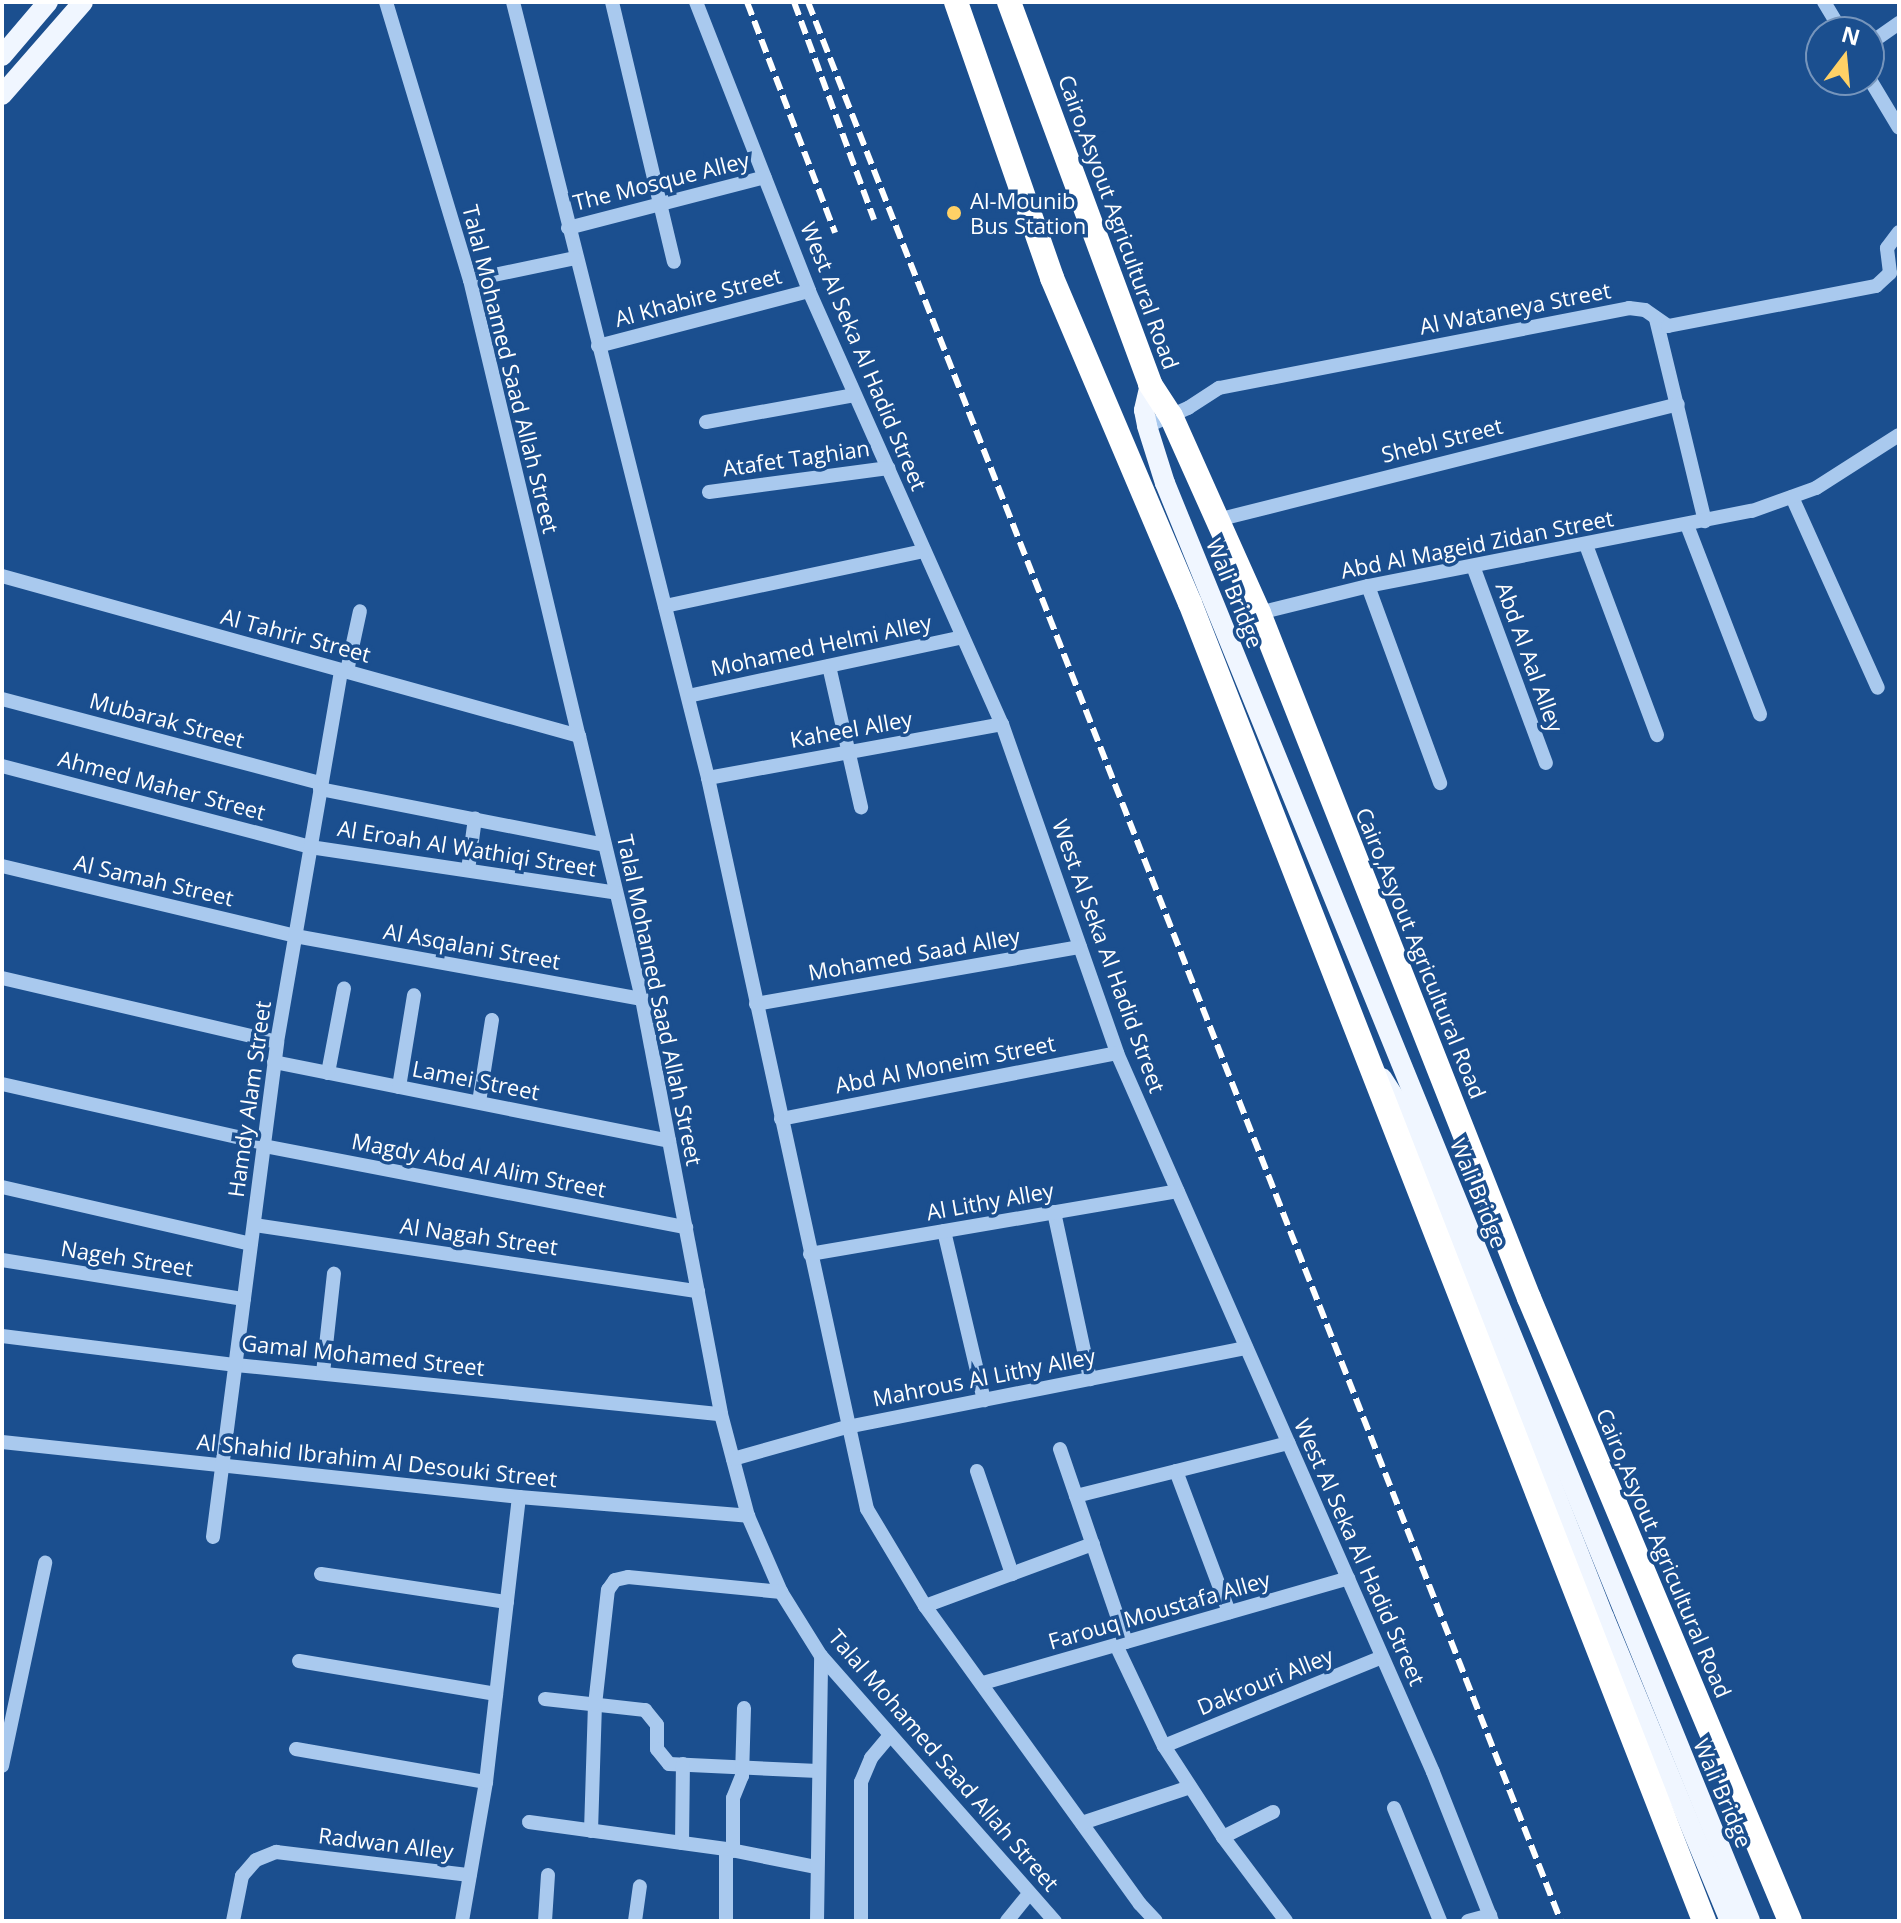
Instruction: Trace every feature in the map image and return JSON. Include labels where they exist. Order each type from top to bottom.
[{"type":"highway","points":[[956,2],[1052,278],[1190,603],[1704,1921]]},
{"type":"highway","name":"Cairo,Asyout Agricultural Road","points":[[1009,2],[1150,384],[1171,416],[1259,613],[1529,1298],[1790,1921]]},
{"type":"main road","points":[[2,95],[83,2]]},
{"type":"main road","points":[[2,56],[45,3]]},
{"type":"main road","points":[[1147,426],[1144,410],[1150,384]]},
{"type":"main road","name":"Wali Bridge","points":[[1147,426],[1165,483],[1750,1921]]},
{"type":"main road","name":"Wali Bridge","points":[[1367,1054],[1398,1103],[1440,1201],[1604,1617],[1730,1921]]},
{"type":"street","name":"Talal Mohamed Saad Allah Street","points":[[386,2],[470,280],[642,999],[721,1414],[748,1516],[781,1592],[821,1656],[1028,1895],[1055,1921]]},
{"type":"street","points":[[513,2],[708,778],[867,1509],[925,1606],[1156,1921]]},
{"type":"street","points":[[612,2],[674,262]]},
{"type":"street","name":"West Al Seka Al Hadid Street","points":[[696,2],[809,291],[1002,724],[1117,1053],[1348,1578],[1491,1918]]},
{"type":"street","points":[[1880,96],[1899,128]]},
{"type":"street","name":"The Mosque Alley","points":[[568,228],[765,177]]},
{"type":"street","name":"Al Wataneya Street","points":[[1147,426],[1219,388],[1629,308],[1645,310],[1668,326],[1876,286],[1890,273],[1887,248],[1892,236],[1899,232]]},
{"type":"street","points":[[470,280],[575,258]]},
{"type":"street","name":"Al Khabire Street","points":[[598,346],[809,291]]},
{"type":"street","points":[[1656,319],[1705,521]]},
{"type":"street","points":[[706,422],[855,395]]},
{"type":"street","name":"Shebl Street","points":[[1217,520],[1678,404]]},
{"type":"street","name":"Abd Al Mageid Zidan Street","points":[[1259,613],[1368,586],[1752,511],[1816,488],[1899,435]]},
{"type":"street","name":"Atafet Taghian","points":[[709,492],[888,468]]},
{"type":"street","points":[[1792,497],[1878,688]]},
{"type":"street","points":[[1687,525],[1760,714]]},
{"type":"street","points":[[1586,545],[1657,735]]},
{"type":"street","points":[[665,606],[924,551]]},
{"type":"street","name":"Abd Al Aal Alley","points":[[1473,566],[1546,763]]},
{"type":"street","name":"Al Tahrir Street","points":[[2,576],[579,736]]},
{"type":"street","points":[[1368,586],[1440,783]]},
{"type":"street","name":"Hamdy Alam Street","points":[[213,1537],[277,1042],[321,786],[344,670],[360,611]]},
{"type":"street","name":"Mohamed Helmi Alley","points":[[688,696],[963,637]]},
{"type":"street","points":[[829,666],[861,807]]},
{"type":"street","name":"Mubarak Street","points":[[2,699],[321,786],[605,845]]},
{"type":"street","name":"Kaheel Alley","points":[[708,778],[1002,724]]},
{"type":"street","name":"Ahmed Maher Street","points":[[2,766],[310,847]]},
{"type":"street","points":[[468,870],[475,818]]},
{"type":"street","name":"Al Eroah Al Wathiqi Street","points":[[310,847],[616,893]]},
{"type":"street","name":"Al Samah Street","points":[[2,866],[295,936]]},
{"type":"street","name":"Al Asqalani Street","points":[[295,936],[642,999]]},
{"type":"street","name":"Mohamed Saad Alley","points":[[756,1004],[1080,947]]},
{"type":"street","points":[[2,978],[277,1042]]},
{"type":"street","points":[[328,1073],[344,988]]},
{"type":"street","points":[[399,1087],[414,995]]},
{"type":"street","points":[[479,1102],[492,1020]]},
{"type":"street","name":"Abd Al Moneim Street","points":[[781,1119],[1117,1053]]},
{"type":"street","name":"Lamei Street","points":[[274,1062],[669,1141]]},
{"type":"street","name":"Magdy Abd Al Alim Street","points":[[2,1084],[264,1145],[686,1227]]},
{"type":"street","points":[[2,1187],[251,1244]]},
{"type":"street","name":"Al Lithy Alley","points":[[810,1254],[1178,1191]]},
{"type":"street","points":[[1054,1212],[1090,1379]]},
{"type":"street","name":"Al Nagah Street","points":[[254,1225],[698,1291]]},
{"type":"street","points":[[944,1231],[984,1400]]},
{"type":"street","name":"Nageh Street","points":[[2,1260],[244,1299]]},
{"type":"street","points":[[323,1373],[334,1274]]},
{"type":"street","name":"Gamal Mohamed Street","points":[[2,1336],[236,1365],[721,1414]]},
{"type":"street","name":"Mahrous Al Lithy Alley","points":[[733,1459],[847,1427],[1246,1348]]},
{"type":"street","name":"Al Shahid Ibrahim Al Desouki Street","points":[[2,1442],[519,1497],[748,1516]]},
{"type":"street","points":[[1076,1496],[1288,1443]]},
{"type":"street","points":[[1060,1449],[1093,1544],[1121,1643],[1164,1746],[1223,1837],[1286,1921]]},
{"type":"street","points":[[977,1471],[1012,1574]]},
{"type":"street","points":[[1176,1471],[1229,1612]]},
{"type":"street","points":[[462,1921],[486,1782],[519,1497]]},
{"type":"street","points":[[925,1606],[1093,1544]]},
{"type":"street","points":[[2,1766],[45,1563]]},
{"type":"street","points":[[321,1574],[507,1602]]},
{"type":"street","points":[[591,1831],[595,1705],[608,1590],[615,1580],[628,1577],[781,1592]]},
{"type":"street","name":"Farouq Moustafa Alley","points":[[983,1683],[1348,1578]]},
{"type":"street","points":[[817,1921],[815,1867],[821,1656]]},
{"type":"street","name":"Dakrouri Alley","points":[[1164,1746],[1382,1657]]},
{"type":"street","points":[[299,1661],[496,1694]]},
{"type":"street","points":[[545,1699],[645,1710],[657,1725],[657,1749],[661,1758],[669,1764],[818,1771]]},
{"type":"street","points":[[726,1921],[733,1798],[741,1784],[743,1767],[744,1708]]},
{"type":"street","points":[[861,1921],[861,1782],[871,1758],[890,1735]]},
{"type":"street","points":[[296,1749],[486,1782]]},
{"type":"street","points":[[682,1843],[683,1764]]},
{"type":"street","points":[[1082,1823],[1190,1787]]},
{"type":"street","points":[[1394,1808],[1440,1921]]},
{"type":"street","points":[[1223,1837],[1273,1812]]},
{"type":"street","points":[[529,1822],[730,1850],[815,1867]]},
{"type":"street","name":"Radwan Alley","points":[[233,1921],[242,1876],[256,1860],[276,1852],[470,1875]]},
{"type":"street","points":[[545,1921],[548,1875]]},
{"type":"street","points":[[635,1921],[640,1886]]},
{"type":"street","points":[[1007,1921],[1028,1895]]},
{"type":"street","points":[[1468,1921],[1491,1918]]},
{"type":"railway","points":[[747,2],[835,233]]},
{"type":"railway","points":[[794,2],[874,220]]},
{"type":"railway","points":[[808,2],[1561,1921]]},
{"type":"place","name":"Al-Mounib Bus Station","points":[[954,213]]}]
